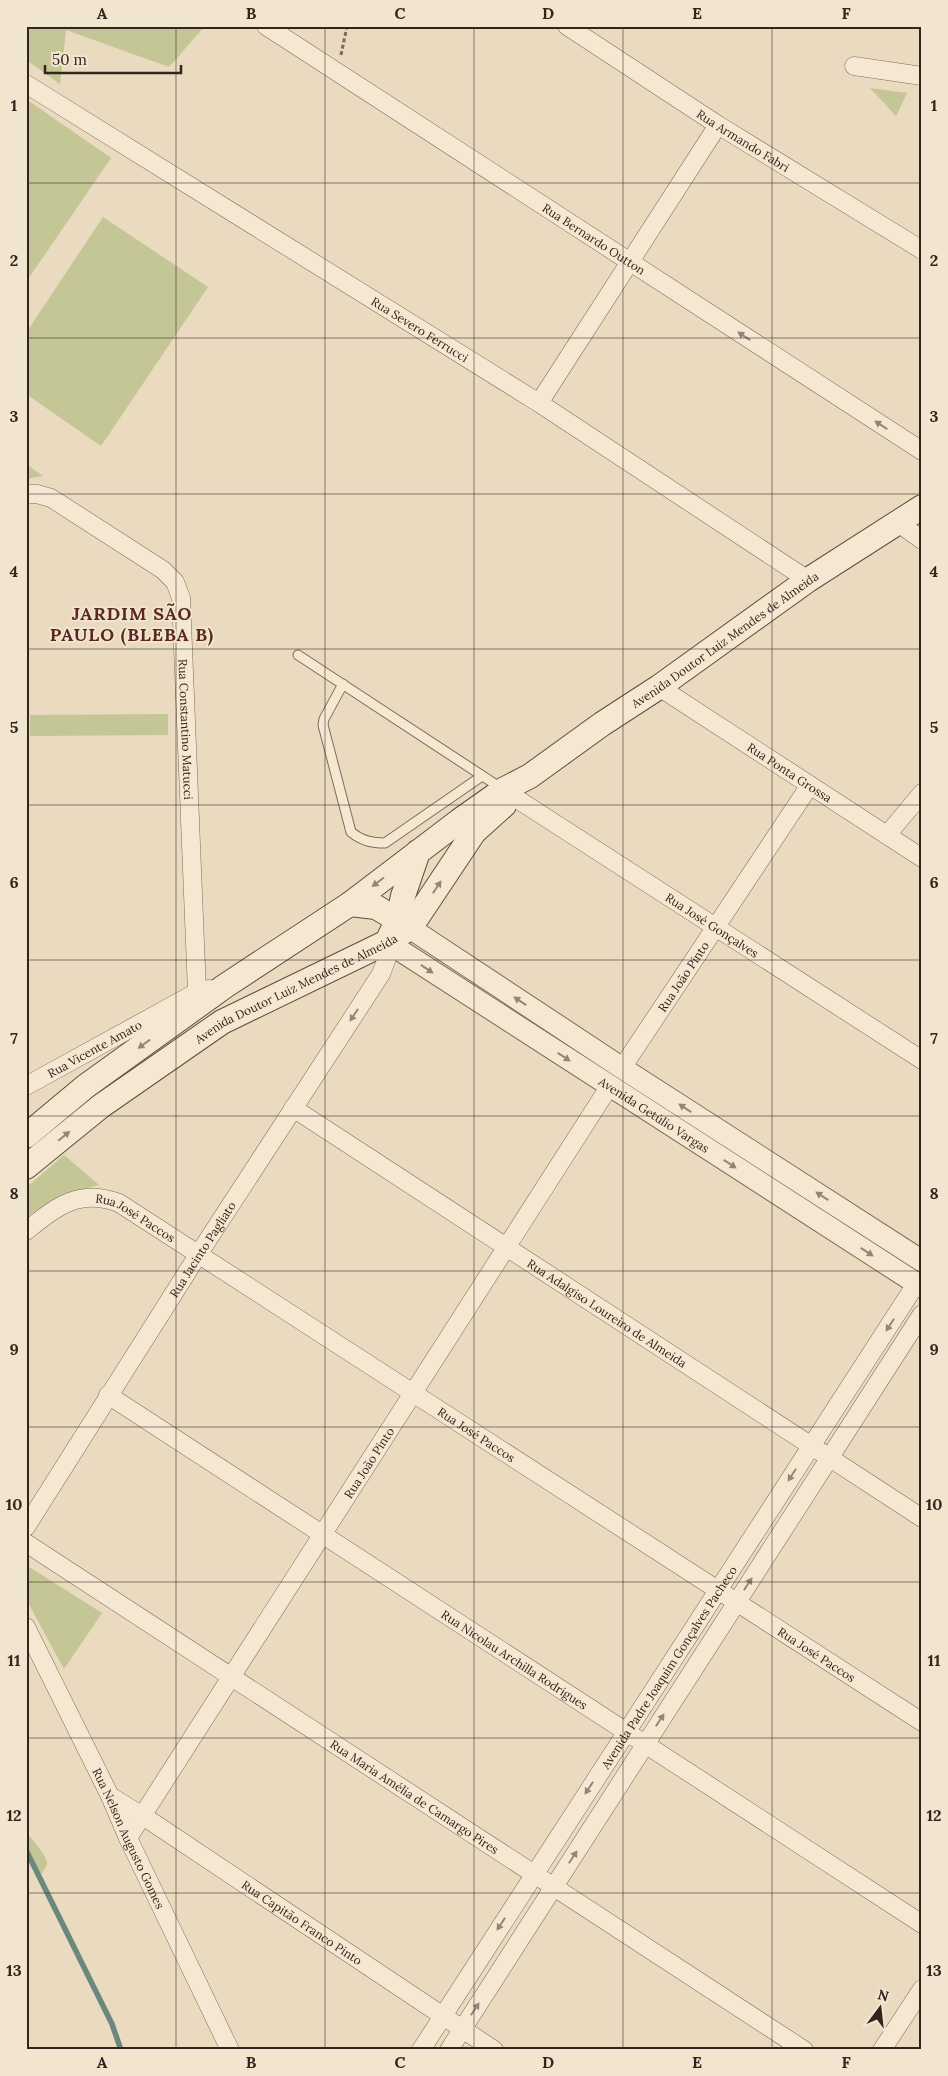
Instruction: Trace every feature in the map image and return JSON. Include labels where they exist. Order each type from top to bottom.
[{"type":"main road","name":"Avenida Doutor Luiz Mendes de Almeida","points":[[26,1136],[165,1019],[225,986],[350,904],[418,852],[508,793],[602,724],[659,687],[808,580],[922,507]]},
{"type":"main road","name":"Avenida Doutor Luiz Mendes de Almeida","points":[[26,1166],[100,1106],[222,1022],[387,942],[404,923],[474,832],[508,793]]},
{"type":"main road","points":[[404,923],[402,896],[418,852]]},
{"type":"main road","points":[[350,904],[376,908],[404,923]]},
{"type":"street","name":"Rua Bernardo Outton","points":[[266,26],[922,451]]},
{"type":"street","name":"Rua Armando Fabri","points":[[567,26],[718,125],[922,250]]},
{"type":"street","points":[[854,66],[922,76]]},
{"type":"street","name":"Rua Severo Ferrucci","points":[[26,84],[539,403],[808,580]]},
{"type":"street","points":[[539,403],[718,125]]},
{"type":"street","name":"Rua Constantino Matucci","points":[[26,494],[37,494],[51,498],[164,570],[175,582],[181,598],[197,992]]},
{"type":"street","points":[[898,522],[922,540]]},
{"type":"street","name":"Rua Ponta Grossa","points":[[659,687],[922,858]]},
{"type":"street","name":"Rua João Pinto","points":[[622,1068],[810,785]]},
{"type":"street","points":[[887,835],[922,792]]},
{"type":"street","name":"Rua José Gonçalves","points":[[508,793],[922,1060]]},
{"type":"street","name":"Avenida Getúlio Vargas","points":[[404,923],[622,1068],[922,1261]]},
{"type":"street","name":"Avenida Getúlio Vargas","points":[[387,942],[610,1087],[920,1282]]},
{"type":"street","name":"Rua Jacinto Pagliato","points":[[26,1527],[198,1255],[382,974],[387,958],[387,942]]},
{"type":"street","points":[[362,954],[375,958],[379,963],[382,974]]},
{"type":"street","name":"Rua Vicente Amato","points":[[26,1086],[165,1019],[197,992],[225,986]]},
{"type":"street","points":[[610,1087],[622,1068]]},
{"type":"street","name":"Rua João Pinto","points":[[128,1838],[610,1087]]},
{"type":"street","name":"Rua Adalgiso Loureiro de Almeida","points":[[293,1108],[828,1459],[922,1518]]},
{"type":"street","name":"Rua José Paccos","points":[[26,1231],[65,1203],[98,1197],[119,1203],[922,1722]]},
{"type":"street","name":"Avenida Padre Joaquim Gonçalves Pacheco","points":[[421,2050],[717,1590],[920,1282]]},
{"type":"street","name":"Avenida Padre Joaquim Gonçalves Pacheco","points":[[449,2050],[922,1314]]},
{"type":"street","name":"Rua Nicolau Archilla Rodrigues","points":[[108,1395],[922,1924]]},
{"type":"street","name":"Rua Maria Amélia de Camargo Pires","points":[[26,1543],[804,2050]]},
{"type":"street","name":"Rua Nelson Augusto Gomes","points":[[26,1627],[110,1796],[128,1838],[230,2050]]},
{"type":"street","name":"Rua Capitão Franco Pinto","points":[[110,1796],[142,1815],[494,2050]]},
{"type":"street","points":[[882,2050],[922,1989]]},
{"type":"lane","points":[[298,655],[508,793]]},
{"type":"lane","points":[[343,684],[324,719],[323,726],[351,832],[359,838],[372,843],[385,843],[482,776]]},
{"type":"path","points":[[337,73],[347,26]]},
{"type":"green space","points":[[26,26],[205,26],[169,67],[66,30],[60,84],[26,60]]},
{"type":"green space","points":[[870,88],[907,93],[896,116]]},
{"type":"green space","points":[[26,99],[111,158],[26,282]]},
{"type":"green space","points":[[103,217],[208,287],[101,446],[26,394],[26,333]]},
{"type":"green space","points":[[26,464],[43,476],[26,479]]},
{"type":"green space","points":[[168,714],[168,735],[30,736],[30,715]]},
{"type":"green space","points":[[64,1155],[99,1185],[61,1195],[26,1217],[26,1188]]},
{"type":"green space","points":[[26,1565],[102,1613],[64,1669],[26,1599]]},
{"type":"green space","points":[[26,1832],[47,1860],[42,1874],[26,1860]]},
{"type":"waterway","points":[[26,1850],[112,2024],[121,2050]]},
{"type":"district","name":"JARDIM SÃO PAULO (BLEBA B)","points":[[132,623]]}]
